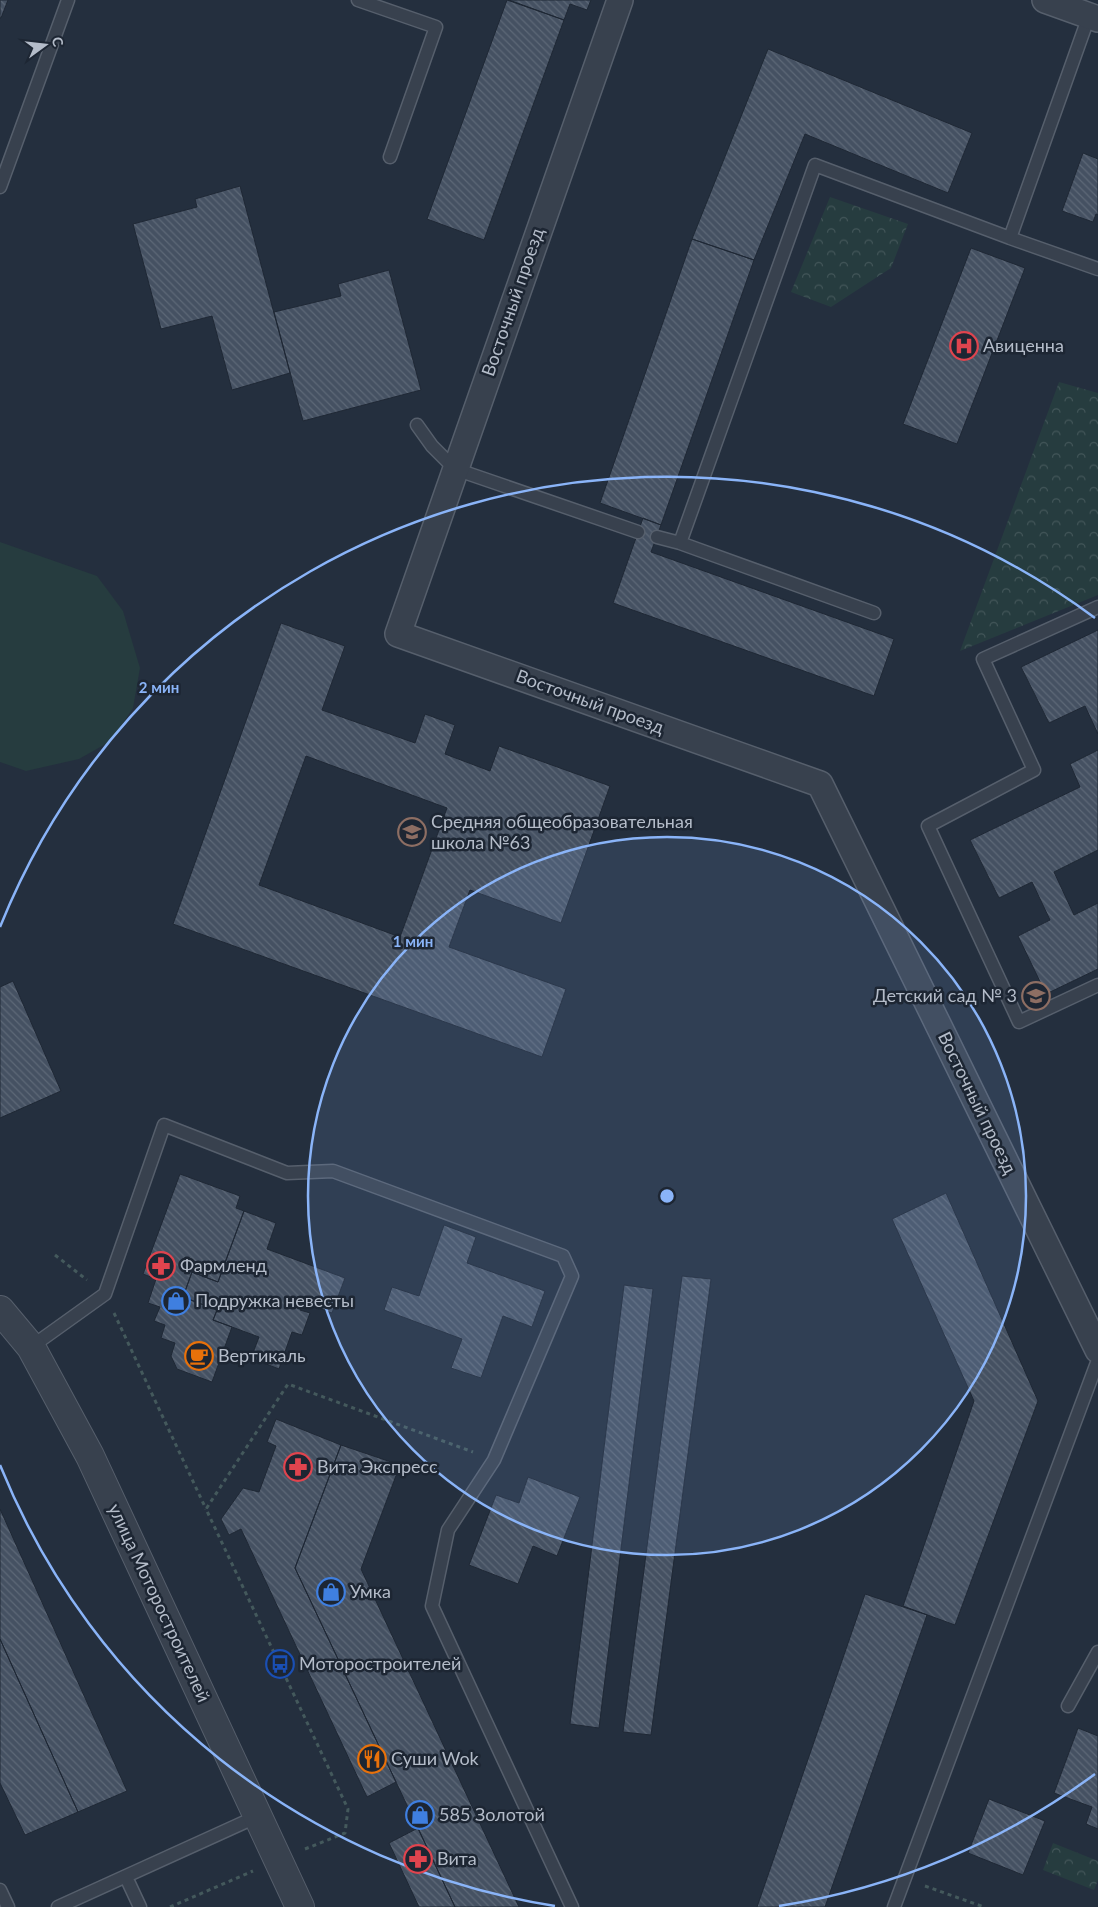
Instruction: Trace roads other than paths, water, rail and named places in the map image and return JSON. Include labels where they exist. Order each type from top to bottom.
[{"type":"street","name":"Восточный проезд","points":[[620,0],[398,634],[820,784],[1098,1350]]},
{"type":"street","points":[[1045,0],[1093,18]]},
{"type":"street","name":"улица Моторостроителей","points":[[0,1310],[32,1347],[90,1456],[300,1907]]},
{"type":"lane","points":[[0,186],[68,0]]},
{"type":"lane","points":[[358,0],[436,27],[390,157]]},
{"type":"lane","points":[[1010,238],[1093,18]]},
{"type":"lane","points":[[680,543],[815,166],[1098,269]]},
{"type":"lane","points":[[417,425],[432,446],[455,469],[638,532]]},
{"type":"lane","points":[[657,537],[680,543],[874,613]]},
{"type":"lane","points":[[1098,607],[983,659],[1034,770],[928,826],[1019,1022],[1098,985]]},
{"type":"lane","points":[[32,1347],[105,1294],[164,1125],[287,1172],[333,1170],[563,1256],[572,1276],[494,1460],[448,1530],[432,1606],[572,1907]]},
{"type":"lane","points":[[894,1907],[1098,1360]]},
{"type":"lane","points":[[1068,1706],[1098,1652]]},
{"type":"lane","points":[[58,1907],[258,1816]]},
{"type":"lane","points":[[126,1877],[140,1907]]},
{"type":"lane","points":[[0,1890],[8,1907]]},
{"type":"place","name":"Авиценна","points":[[964,346]]},
{"type":"place","name":"Средняя общеобразовательная школа №63","points":[[412,832]]},
{"type":"place","name":"Детский сад № 3","points":[[1036,996]]},
{"type":"place","name":"Фармленд","points":[[161,1266]]},
{"type":"place","name":"Подружка невесты","points":[[176,1301]]},
{"type":"place","name":"Вертикаль","points":[[199,1356]]},
{"type":"place","name":"Вита Экспресс","points":[[298,1467]]},
{"type":"place","name":"Умка","points":[[331,1592]]},
{"type":"place","name":"Моторостроителей","points":[[280,1664]]},
{"type":"place","name":"Суши Wok","points":[[372,1759]]},
{"type":"place","name":"585 Золотой","points":[[420,1815]]},
{"type":"place","name":"Вита","points":[[418,1859]]}]
